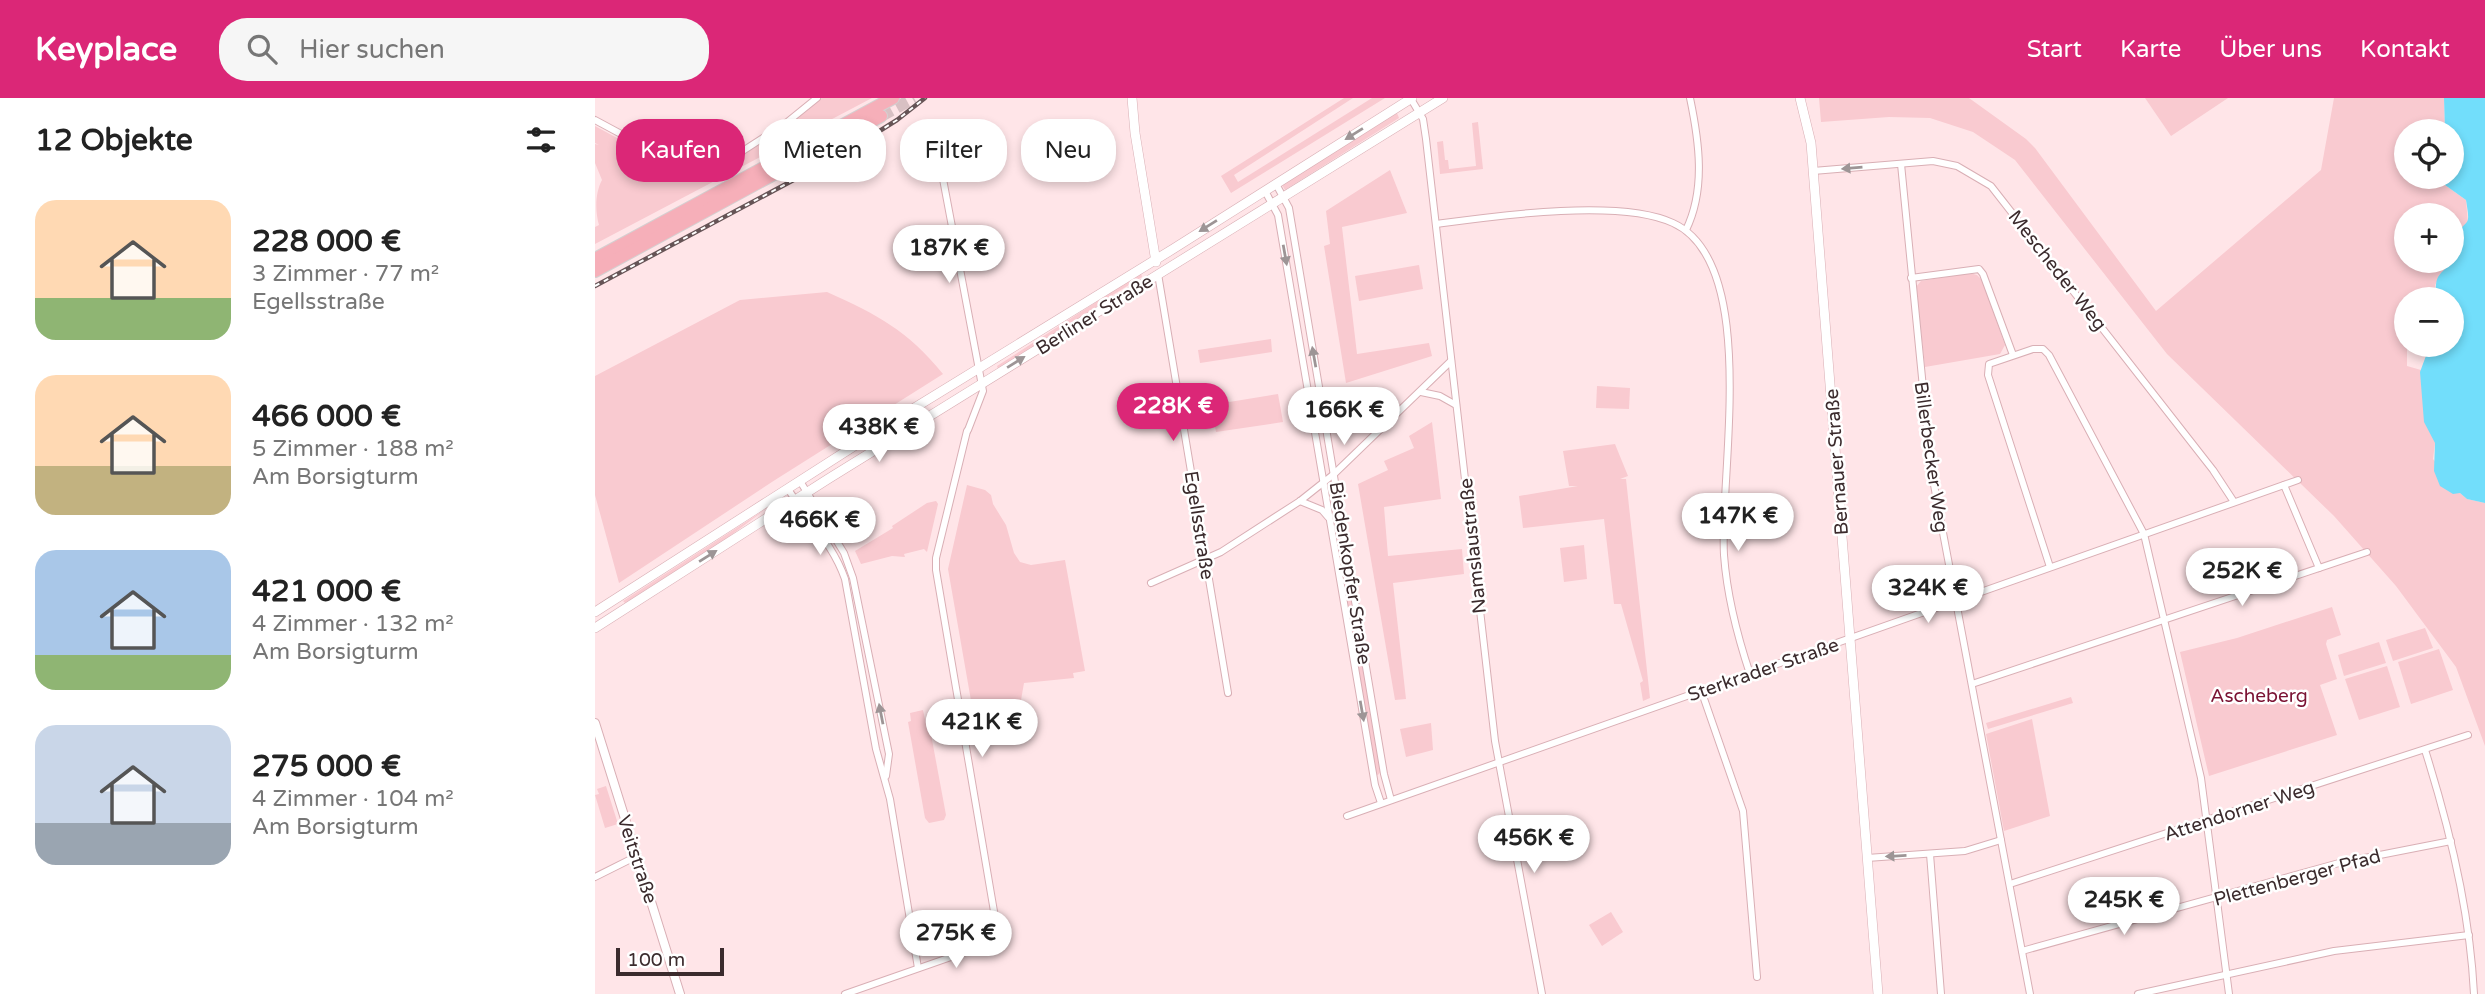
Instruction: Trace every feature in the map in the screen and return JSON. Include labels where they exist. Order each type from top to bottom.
[{"type":"highway","points":[[595,259],[893,98]]},
{"type":"highway","points":[[595,271],[881,116]]},
{"type":"main road","points":[[1132,98],[1158,274]]},
{"type":"main road","name":"Berliner Straße","points":[[595,612],[1411,98]]},
{"type":"main road","name":"Berliner Straße","points":[[595,628],[807,492],[1444,98]]},
{"type":"main road","name":"Bernauer Straße","points":[[1800,98],[1810,136],[1878,994]]},
{"type":"main road","name":"Berliner Straße","points":[[745,532],[748,525],[769,509],[766,503]]},
{"type":"main road","points":[[615,598],[622,610]]},
{"type":"street","points":[[595,120],[699,176],[704,176],[786,123],[817,98]]},
{"type":"street","name":"Namslaustraße","points":[[1411,98],[1423,119],[1426,139],[1493,731],[1542,994]]},
{"type":"street","points":[[1686,230],[1696,206],[1698,182],[1696,133],[1689,98]]},
{"type":"street","name":"Mescheder Weg","points":[[1813,171],[1933,161],[1957,166],[1991,186],[2205,460],[2234,502]]},
{"type":"street","name":"Billerbecker Weg","points":[[1901,164],[1931,469],[2030,994]]},
{"type":"street","points":[[845,994],[991,943],[998,935],[936,570],[936,558],[967,430],[983,391],[944,182]]},
{"type":"street","name":"Biedenkopfer Straße","points":[[1276,184],[1289,208],[1384,774],[1391,800]]},
{"type":"street","name":"Biedenkopfer Straße","points":[[1265,191],[1278,215],[1374,785],[1381,803]]},
{"type":"street","points":[[1436,224],[1535,213],[1602,212],[1655,216],[1686,230],[1696,239],[1711,264],[1721,300],[1727,338],[1731,416],[1723,513],[1724,553],[1735,626],[1751,674]]},
{"type":"street","points":[[1911,278],[1979,269],[2013,355]]},
{"type":"street","name":"Egellsstraße","points":[[1158,274],[1228,693]]},
{"type":"street","points":[[2050,567],[1988,375],[1989,364],[2013,355],[2042,349],[2049,355],[2144,534],[2201,778],[2229,994]]},
{"type":"street","points":[[1151,583],[1206,560],[1250,535],[1300,501],[1334,474],[1421,393],[1451,361]]},
{"type":"street","points":[[1421,393],[1440,396],[1456,405]]},
{"type":"street","name":"Sterkrader Straße","points":[[1347,816],[2298,480]]},
{"type":"street","points":[[800,481],[839,544],[853,578],[889,754],[886,781]]},
{"type":"street","points":[[2284,485],[2319,568]]},
{"type":"street","points":[[788,489],[820,532],[837,559],[845,579],[876,749],[886,781],[918,968]]},
{"type":"street","points":[[1300,501],[1322,510],[1329,519],[1342,517]]},
{"type":"street","points":[[1972,684],[2367,552]]},
{"type":"street","points":[[1701,690],[1743,811],[1757,976]]},
{"type":"street","name":"Veitstraße","points":[[595,723],[680,994]]},
{"type":"street","name":"Attendorner Weg","points":[[2010,884],[2468,735]]},
{"type":"street","points":[[2425,750],[2451,841],[2469,935],[2474,994]]},
{"type":"street","points":[[1867,858],[1965,851],[2001,840]]},
{"type":"street","name":"Plettenberger Pfad","points":[[2022,951],[2339,863],[2451,841]]},
{"type":"street","points":[[1930,854],[1941,994]]},
{"type":"street","points":[[595,877],[637,856]]},
{"type":"street","points":[[2138,994],[2334,951],[2469,935]]},
{"type":"green space","points":[[822,98],[872,98],[832,119],[794,119]]},
{"type":"green space","points":[[1344,98],[1353,98],[1234,175],[1238,182],[1372,98],[1385,98],[1231,193],[1221,176]]},
{"type":"green space","points":[[1819,98],[1969,98],[2035,148],[2156,311],[2321,170],[2334,98],[2444,98],[2445,119],[2394,119],[2394,189],[2451,189],[2466,200],[2468,224],[2464,228],[2464,203],[2394,203],[2394,273],[2442,273],[2435,287],[2394,287],[2394,357],[2407,357],[2407,366],[2421,370],[2435,443],[2433,459],[2467,499],[2485,503],[2485,746],[2456,667],[2396,586],[2334,516],[2167,354],[2015,160],[1973,132],[1930,118],[1889,117],[1821,122]]},
{"type":"green space","points":[[2145,98],[2228,98],[2171,136]]},
{"type":"green space","points":[[1397,113],[1399,118],[1285,190],[1282,185]]},
{"type":"green space","points":[[1478,122],[1483,169],[1440,174],[1437,142],[1443,141],[1449,169],[1476,166],[1472,123]]},
{"type":"green space","points":[[595,126],[616,137],[616,182],[713,182],[595,244],[595,227],[599,225],[597,196],[602,180],[595,163],[595,144],[599,145],[595,143]]},
{"type":"green space","points":[[759,145],[759,158],[745,165],[745,153]]},
{"type":"green space","points":[[1390,170],[1407,213],[1342,227],[1357,354],[1429,343],[1432,356],[1346,383],[1324,246],[1330,244],[1326,211]]},
{"type":"green space","points":[[1419,265],[1423,289],[1359,301],[1355,276]]},
{"type":"green space","points":[[1141,273],[1142,277],[998,369],[997,366]]},
{"type":"green space","points":[[1970,273],[1982,280],[2005,345],[2000,354],[1925,367],[1916,287],[1921,281]]},
{"type":"green space","points":[[827,292],[891,325],[917,346],[943,374],[619,583],[595,495],[595,376],[740,300]]},
{"type":"green space","points":[[1271,339],[1272,352],[1200,363],[1198,350]]},
{"type":"green space","points":[[1597,386],[1630,388],[1629,409],[1596,408]]},
{"type":"green space","points":[[1278,394],[1283,422],[1216,432],[1211,405]]},
{"type":"green space","points":[[1432,422],[1441,499],[1384,507],[1388,556],[1462,549],[1464,574],[1393,583],[1406,699],[1395,700],[1358,484],[1388,470],[1384,461],[1414,448],[1409,436]]},
{"type":"green space","points":[[1615,444],[1628,476],[1620,479],[1626,479],[1650,698],[1643,701],[1640,683],[1643,681],[1621,604],[1614,604],[1604,519],[1523,528],[1519,496],[1578,486],[1569,486],[1563,451]]},
{"type":"green space","points":[[967,485],[985,490],[991,495],[1020,562],[1031,565],[1065,560],[1085,671],[1073,673],[1074,678],[1024,683],[1021,700],[973,712],[948,569]]},
{"type":"green space","points":[[936,501],[938,504],[927,552],[924,549],[904,554],[905,557],[892,556],[861,564],[855,551],[927,503]]},
{"type":"green space","points":[[766,509],[726,539],[625,603],[623,601]]},
{"type":"green space","points":[[1584,545],[1587,579],[1564,582],[1560,548]]},
{"type":"green space","points":[[1351,594],[1381,771],[1378,775],[1375,774],[1344,595]]},
{"type":"green space","name":"Ascheberg","points":[[2332,607],[2341,635],[2327,640],[2326,644],[2337,679],[2320,685],[2337,735],[2209,776],[2180,652],[2237,638]]},
{"type":"green space","points":[[2425,628],[2433,648],[2393,661],[2386,640]]},
{"type":"green space","points":[[2379,642],[2386,663],[2344,676],[2338,655]]},
{"type":"green space","points":[[2439,649],[2453,690],[2411,704],[2398,662]]},
{"type":"green space","points":[[2387,666],[2400,707],[2359,720],[2345,679]]},
{"type":"green space","points":[[2071,697],[2073,703],[1988,729],[1986,723]]},
{"type":"green space","points":[[923,710],[930,729],[946,815],[944,820],[929,823],[925,818],[908,722],[911,721],[910,713]]},
{"type":"green space","points":[[2032,719],[2050,816],[2004,831],[1986,734]]},
{"type":"green space","points":[[1431,723],[1433,750],[1406,757],[1400,729]]},
{"type":"green space","points":[[606,786],[618,824],[605,828],[595,795],[599,794],[597,789]]},
{"type":"green space","points":[[1611,912],[1623,932],[1602,946],[1589,925]]},
{"type":"water","points":[[2444,98],[2485,98],[2485,503],[2467,499],[2460,493],[2453,494],[2440,486],[2434,471],[2435,443],[2424,422],[2420,372],[2426,357],[2464,357],[2464,287],[2436,287],[2442,273],[2464,273],[2464,226],[2468,219],[2466,200],[2451,189],[2464,189],[2464,119],[2445,119]]},
{"type":"tunnel","points":[[881,116],[914,98]]},
{"type":"railway","points":[[595,286],[846,152],[897,120],[925,98]]}]
